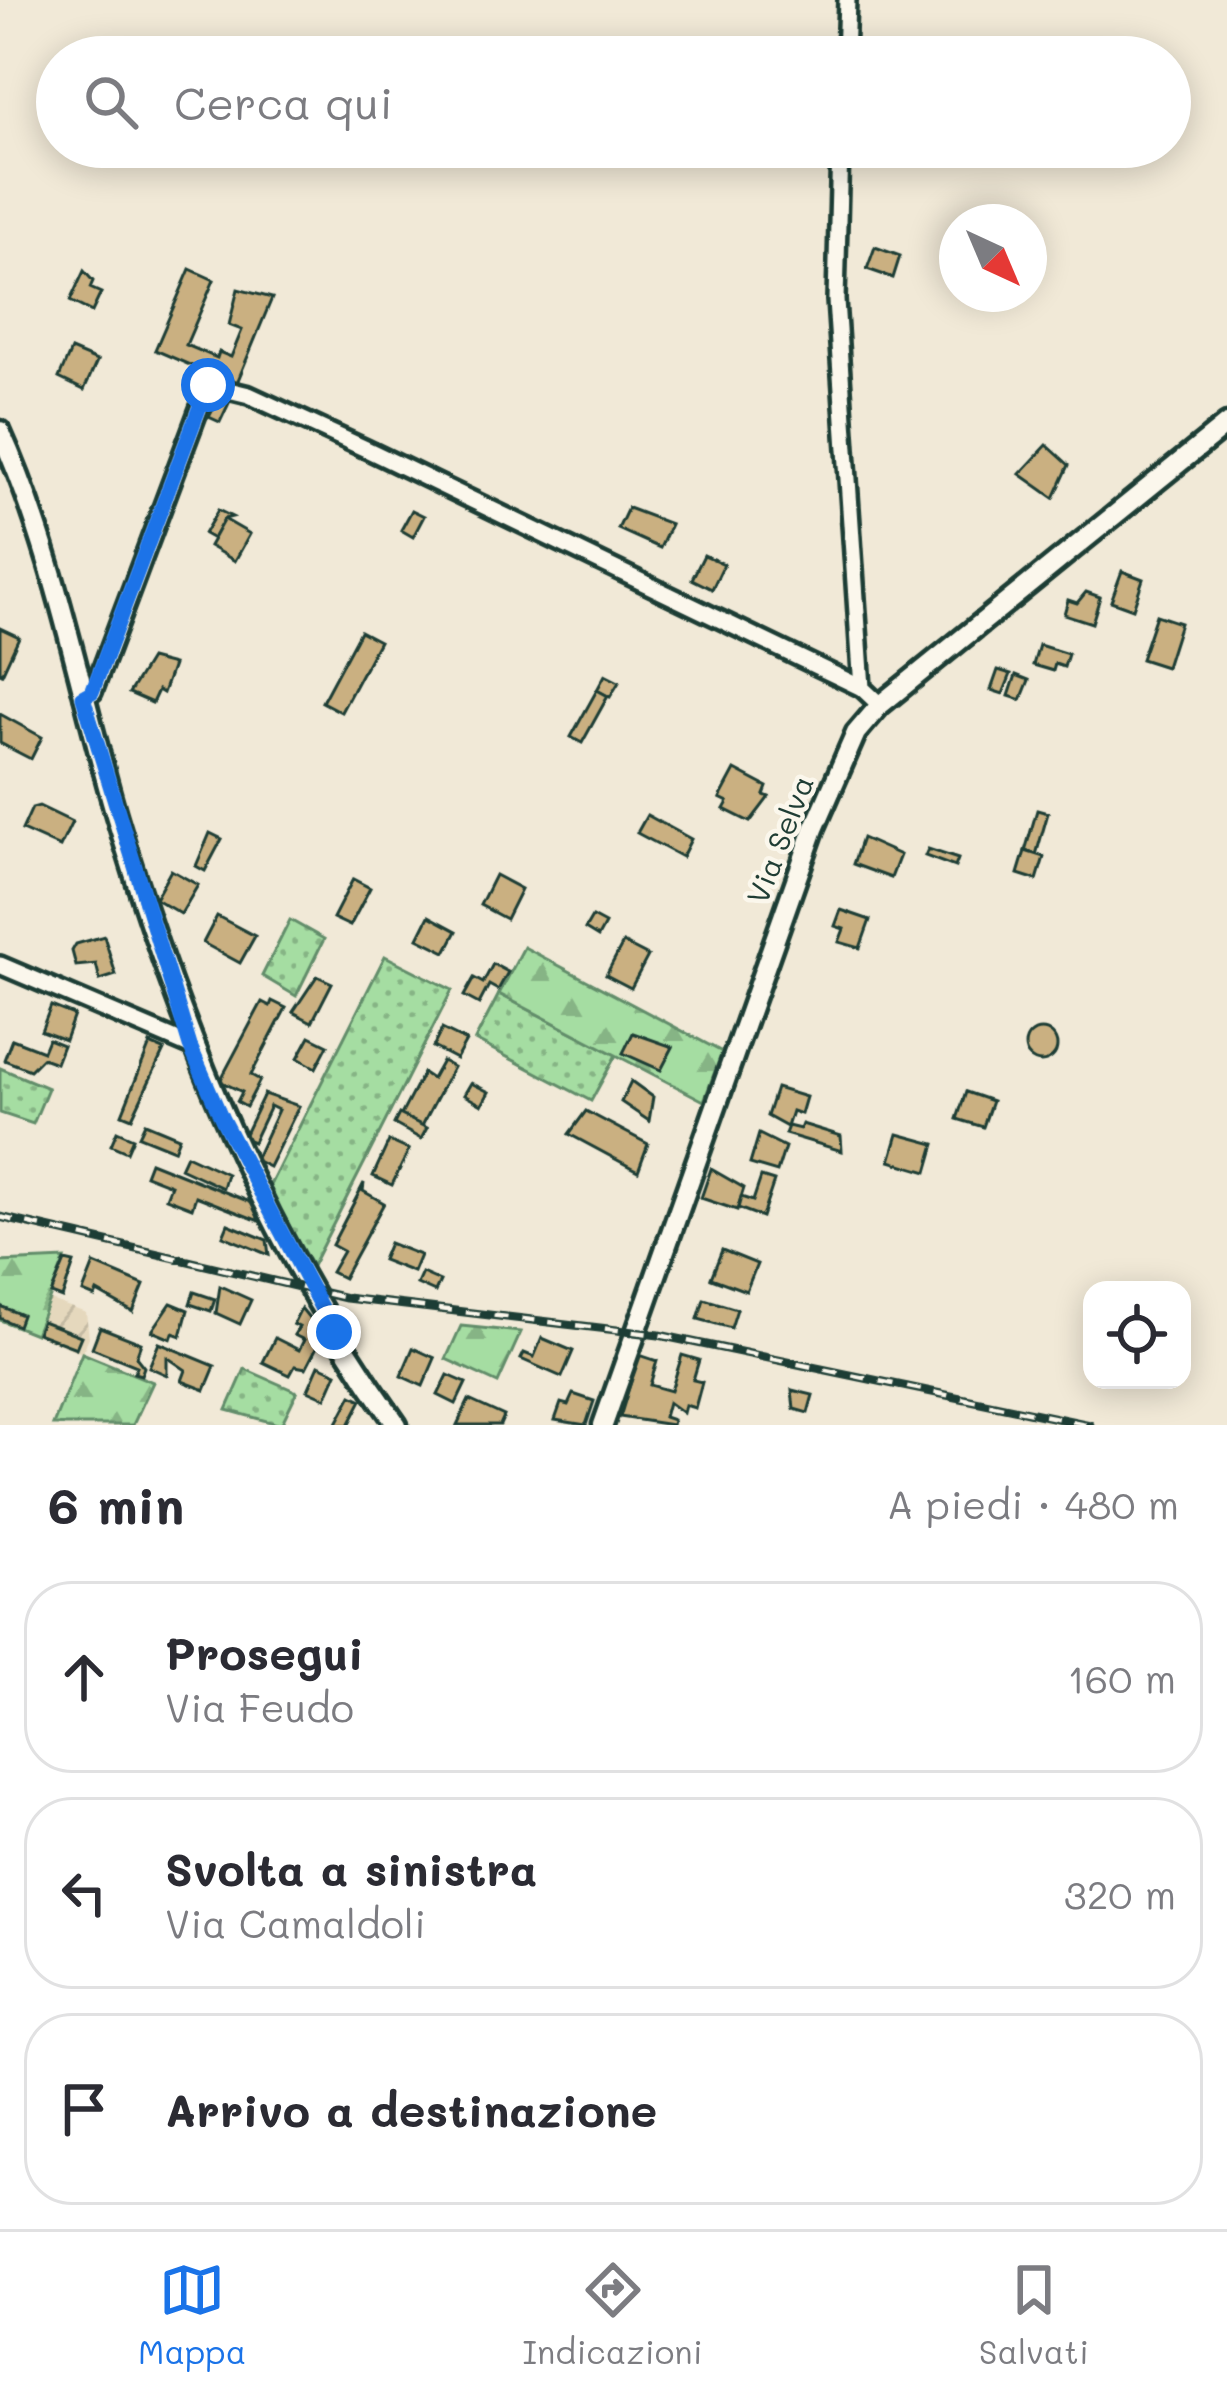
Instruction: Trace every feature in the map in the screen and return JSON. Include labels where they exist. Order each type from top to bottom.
[{"type":"street","points":[[846,36],[847,0]]},
{"type":"street","points":[[839,168],[836,300],[862,688]]},
{"type":"street","points":[[83,697],[92,692],[208,385],[249,395],[366,448],[862,688],[880,705]]},
{"type":"street","name":"Via Selva","points":[[603,1425],[814,829],[856,733],[880,705],[1227,424]]},
{"type":"street","points":[[0,431],[34,516],[83,697],[190,1046],[222,1119],[334,1332],[397,1425]]},
{"type":"street","points":[[0,964],[190,1046]]},
{"type":"shaded area","points":[[48,1299],[86,1313],[89,1337],[82,1353],[35,1334]]},
{"type":"green space","points":[[290,920],[324,939],[296,996],[262,976]]},
{"type":"green space","points":[[524,947],[722,1052],[704,1101],[499,994]]},
{"type":"green space","points":[[385,956],[452,990],[312,1266],[268,1189]]},
{"type":"green space","points":[[499,994],[616,1055],[591,1101],[475,1040]]},
{"type":"green space","points":[[0,1068],[48,1088],[33,1124],[0,1113]]},
{"type":"green space","points":[[65,1259],[35,1334],[0,1320],[0,1262]]},
{"type":"green space","points":[[461,1326],[521,1332],[498,1383],[446,1359]]},
{"type":"green space","points":[[82,1353],[153,1382],[133,1425],[53,1425]]},
{"type":"green space","points":[[245,1369],[297,1392],[281,1425],[227,1410]]},
{"type":"building","points":[[875,247],[900,256],[893,278],[867,269]]},
{"type":"building","points":[[190,269],[214,280],[186,345],[217,358],[219,352],[231,357],[242,330],[229,325],[238,289],[272,298],[236,385],[155,350]]},
{"type":"building","points":[[84,271],[93,281],[90,288],[101,293],[92,312],[70,301]]},
{"type":"building","points":[[71,350],[97,361],[84,390],[59,378]]},
{"type":"building","points":[[220,396],[230,401],[220,422],[209,417]]},
{"type":"building","points":[[1047,445],[1069,465],[1054,498],[1020,474]]},
{"type":"building","points":[[628,508],[671,524],[660,548],[618,529]]},
{"type":"building","points":[[218,510],[232,517],[224,519],[213,539],[204,534]]},
{"type":"building","points":[[412,510],[424,516],[413,537],[401,530]]},
{"type":"building","points":[[224,519],[250,534],[235,561],[209,546]]},
{"type":"building","points":[[704,555],[724,564],[712,589],[692,579]]},
{"type":"building","points":[[1122,571],[1143,579],[1133,609],[1111,601]]},
{"type":"building","points":[[1086,592],[1100,597],[1092,623],[1064,614],[1068,600],[1077,603]]},
{"type":"building","points":[[1156,615],[1180,623],[1166,667],[1141,659]]},
{"type":"building","points":[[0,628],[19,637],[2,674],[0,673]]},
{"type":"building","points":[[360,631],[379,641],[341,712],[322,702]]},
{"type":"building","points":[[1039,645],[1068,654],[1064,667],[1055,664],[1053,671],[1033,665]]},
{"type":"building","points":[[150,659],[173,665],[163,693],[158,690],[152,703],[129,693]]},
{"type":"building","points":[[998,670],[1011,674],[1003,694],[991,690]]},
{"type":"building","points":[[605,675],[619,682],[610,697],[597,690]]},
{"type":"building","points":[[1016,675],[1029,680],[1021,700],[1009,696]]},
{"type":"building","points":[[597,690],[608,696],[582,743],[571,737]]},
{"type":"building","points":[[0,714],[42,737],[31,759],[0,743]]},
{"type":"building","points":[[735,770],[767,787],[764,795],[769,797],[750,822],[724,809],[728,802],[720,798]]},
{"type":"building","points":[[39,806],[72,822],[60,847],[22,830],[32,808]]},
{"type":"building","points":[[1037,810],[1048,813],[1036,855],[1025,851]]},
{"type":"building","points":[[647,815],[691,839],[682,857],[637,833]]},
{"type":"building","points":[[210,833],[222,839],[205,871],[196,866]]},
{"type":"building","points":[[862,838],[900,855],[891,878],[853,864]]},
{"type":"building","points":[[928,849],[958,859],[955,867],[925,856]]},
{"type":"building","points":[[1025,851],[1044,857],[1037,880],[1018,874]]},
{"type":"building","points":[[171,870],[198,885],[181,914],[155,899]]},
{"type":"building","points":[[495,875],[521,889],[506,919],[480,905]]},
{"type":"building","points":[[353,879],[370,888],[350,926],[333,918]]},
{"type":"building","points":[[841,910],[870,920],[860,948],[839,942],[844,929],[835,926]]},
{"type":"building","points":[[217,916],[255,936],[240,963],[203,943]]},
{"type":"building","points":[[429,916],[457,931],[446,952],[418,938]]},
{"type":"building","points":[[592,917],[605,924],[598,937],[585,929]]},
{"type":"building","points":[[104,936],[116,975],[100,980],[96,964],[76,966],[72,951],[76,944]]},
{"type":"building","points":[[623,943],[648,956],[631,988],[606,975]]},
{"type":"building","points":[[493,964],[508,972],[498,990],[489,985],[479,1004],[464,996],[474,978],[483,983]]},
{"type":"building","points":[[317,976],[332,983],[312,1022],[293,1012]]},
{"type":"building","points":[[272,1001],[286,1008],[251,1075],[260,1080],[246,1107],[237,1102],[242,1092],[220,1081],[262,1002],[270,1006]]},
{"type":"building","points":[[51,1006],[74,1015],[65,1040],[41,1031]]},
{"type":"building","points":[[442,1029],[466,1041],[456,1059],[433,1047]]},
{"type":"building","points":[[1041,1030],[1053,1034],[1057,1046],[1053,1058],[1041,1062],[1029,1058],[1025,1046],[1029,1034]]},
{"type":"building","points":[[633,1033],[673,1047],[661,1070],[623,1053]]},
{"type":"building","points":[[310,1036],[328,1045],[316,1068],[298,1058]]},
{"type":"building","points":[[12,1039],[43,1051],[48,1039],[63,1045],[56,1063],[42,1058],[30,1070],[4,1060]]},
{"type":"building","points":[[150,1044],[164,1050],[132,1118],[122,1114]]},
{"type":"building","points":[[442,1061],[453,1067],[422,1126],[401,1115],[423,1073],[432,1079]]},
{"type":"building","points":[[631,1081],[653,1097],[649,1121],[621,1102]]},
{"type":"building","points":[[471,1083],[489,1092],[482,1105],[464,1095]]},
{"type":"building","points":[[776,1088],[806,1097],[801,1114],[792,1111],[787,1127],[767,1116]]},
{"type":"building","points":[[966,1092],[992,1101],[983,1127],[957,1119]]},
{"type":"building","points":[[264,1094],[299,1106],[269,1167],[255,1160],[278,1110],[270,1106],[253,1142],[243,1138]]},
{"type":"building","points":[[586,1111],[648,1144],[638,1171],[569,1134]]},
{"type":"building","points":[[399,1114],[427,1128],[421,1139],[394,1124]]},
{"type":"building","points":[[145,1123],[179,1137],[174,1150],[139,1136]]},
{"type":"building","points":[[802,1124],[841,1136],[842,1151],[785,1134],[788,1126],[800,1129]]},
{"type":"building","points":[[117,1131],[133,1138],[127,1152],[111,1145]]},
{"type":"building","points":[[759,1134],[785,1147],[777,1172],[750,1164]]},
{"type":"building","points":[[898,1134],[935,1144],[927,1172],[890,1161]]},
{"type":"building","points":[[389,1141],[409,1150],[392,1185],[373,1176]]},
{"type":"building","points":[[186,1155],[227,1174],[223,1188],[180,1168]]},
{"type":"building","points":[[150,1162],[250,1202],[252,1197],[259,1221],[196,1196],[192,1208],[166,1198],[171,1185],[145,1175]]},
{"type":"building","points":[[711,1169],[744,1188],[737,1210],[701,1198]]},
{"type":"building","points":[[761,1177],[774,1181],[762,1217],[738,1208],[741,1197],[753,1201]]},
{"type":"building","points":[[364,1183],[363,1191],[384,1203],[343,1278],[331,1272],[343,1251],[332,1245]]},
{"type":"building","points":[[228,1224],[267,1240],[269,1255],[223,1236]]},
{"type":"building","points":[[389,1243],[420,1255],[413,1272],[382,1260]]},
{"type":"building","points":[[722,1250],[757,1264],[746,1291],[711,1278]]},
{"type":"building","points":[[65,1261],[74,1263],[62,1298],[51,1294]]},
{"type":"building","points":[[94,1264],[144,1285],[133,1312],[97,1292],[95,1297],[83,1292]]},
{"type":"building","points":[[422,1273],[440,1281],[435,1292],[417,1284]]},
{"type":"building","points":[[220,1286],[251,1300],[240,1324],[216,1313]]},
{"type":"building","points":[[194,1292],[215,1299],[211,1311],[190,1304]]},
{"type":"building","points":[[704,1299],[737,1309],[731,1328],[698,1319]]},
{"type":"building","points":[[171,1303],[188,1310],[181,1336],[173,1333],[171,1339],[152,1331]]},
{"type":"building","points":[[0,1306],[22,1315],[18,1326],[0,1318]]},
{"type":"building","points":[[301,1308],[323,1335],[306,1368],[295,1366],[290,1375],[263,1362],[275,1338],[299,1350],[304,1340],[294,1335],[299,1327],[293,1324]]},
{"type":"building","points":[[42,1321],[81,1336],[76,1348],[37,1333]]},
{"type":"building","points":[[100,1327],[141,1343],[136,1357],[144,1367],[141,1375],[134,1373],[137,1366],[92,1348]]},
{"type":"building","points":[[542,1338],[573,1351],[562,1377],[521,1359],[524,1353],[534,1357]]},
{"type":"building","points":[[159,1343],[215,1366],[205,1390],[182,1381],[186,1370],[167,1357],[167,1375],[149,1367]]},
{"type":"building","points":[[413,1348],[435,1358],[423,1386],[401,1376]]},
{"type":"building","points":[[639,1355],[657,1361],[650,1385],[671,1391],[682,1355],[699,1360],[693,1380],[702,1382],[695,1408],[685,1405],[683,1413],[668,1402],[664,1417],[673,1420],[672,1425],[620,1417]]},
{"type":"building","points":[[319,1365],[337,1373],[326,1398],[308,1390]]},
{"type":"building","points":[[448,1375],[466,1383],[456,1404],[438,1395]]},
{"type":"building","points":[[792,1390],[813,1395],[808,1413],[794,1409]]},
{"type":"building","points":[[573,1394],[594,1401],[586,1425],[555,1420],[561,1403],[568,1405]]},
{"type":"building","points":[[352,1395],[362,1400],[349,1425],[336,1425]]},
{"type":"building","points":[[469,1400],[504,1416],[500,1425],[457,1425]]},
{"type":"railway","points":[[0,1217],[346,1298],[659,1335],[1090,1425]]},
{"type":"route","points":[[208,385],[92,692],[83,697],[190,1046],[222,1119],[334,1332]]}]
